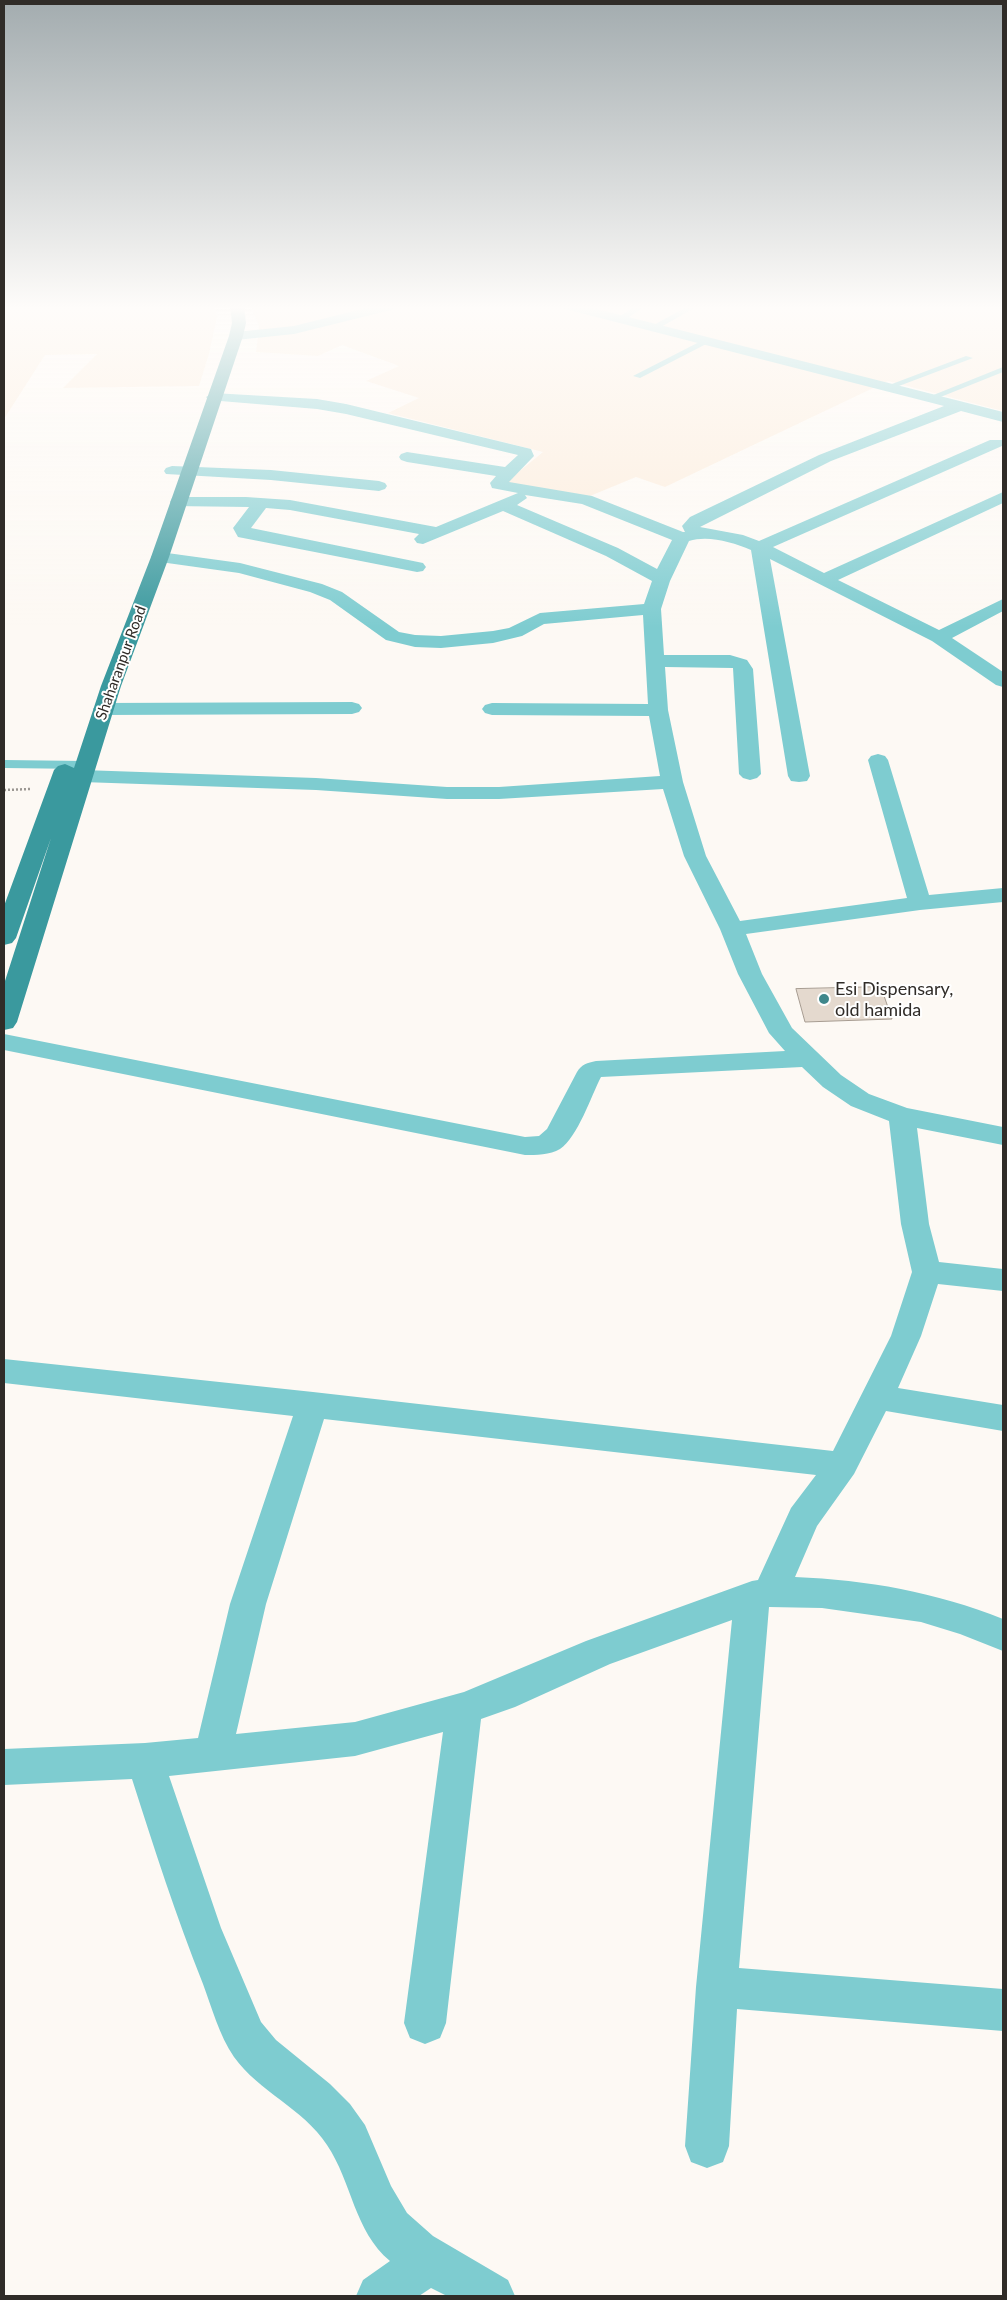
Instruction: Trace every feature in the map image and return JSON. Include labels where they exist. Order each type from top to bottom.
[{"type":"main road","name":"Shaharanpur Road","points":[[4,1022],[78,769],[180,471],[198,413]]},
{"type":"main road","name":"Shaharanpur Road","points":[[4,938],[104,709],[160,557],[178,502],[180,471],[210,413]]},
{"type":"street","points":[[364,413],[526,453],[526,456],[508,472],[498,485],[602,505],[688,536],[725,536],[743,540],[939,637],[1003,681]]},
{"type":"street","points":[[941,413],[816,463],[696,521],[691,526],[688,536],[661,578],[652,609],[658,710],[672,782],[695,856],[732,929],[750,974],[782,1033],[832,1081],[860,1100],[902,1116],[1003,1136]]},
{"type":"street","points":[[988,413],[1003,417]]},
{"type":"street","points":[[759,548],[996,443]]},
{"type":"street","points":[[407,457],[508,472]]},
{"type":"street","points":[[180,471],[279,475],[379,486]]},
{"type":"street","points":[[376,560],[534,491]]},
{"type":"street","points":[[823,580],[1003,496]]},
{"type":"street","points":[[178,502],[290,505],[439,533]]},
{"type":"street","points":[[314,546],[368,502]]},
{"type":"street","points":[[261,503],[242,528],[243,532],[417,567]]},
{"type":"street","points":[[503,505],[612,552],[661,578]]},
{"type":"street","points":[[759,548],[799,776]]},
{"type":"street","points":[[160,557],[240,568],[316,588],[336,596],[393,636],[415,640],[441,642],[493,637],[515,632],[540,619],[652,609]]},
{"type":"street","points":[[939,637],[1003,604]]},
{"type":"street","points":[[655,661],[730,661],[740,664],[743,669],[750,774]]},
{"type":"street","points":[[104,709],[352,708]]},
{"type":"street","points":[[492,709],[658,710]]},
{"type":"street","points":[[878,760],[920,903]]},
{"type":"street","points":[[78,769],[447,793],[499,793],[672,782]]},
{"type":"street","points":[[732,929],[920,903],[1003,895]]},
{"type":"street","points":[[4,1042],[525,1146],[538,1146],[553,1140],[590,1072],[596,1069],[806,1058]]},
{"type":"street","points":[[707,2146],[717,1987],[761,1594],[803,1518],[842,1465],[878,1397],[906,1336],[927,1272],[915,1224],[902,1116]]},
{"type":"street","points":[[927,1272],[1003,1280]]},
{"type":"street","points":[[4,1371],[313,1404],[842,1465]]},
{"type":"street","points":[[878,1397],[1003,1418]]},
{"type":"street","points":[[213,1752],[248,1604],[313,1404]]},
{"type":"street","points":[[4,1767],[145,1761],[213,1752],[356,1739],[464,1709],[502,1695],[599,1652],[761,1594],[822,1593],[921,1607],[965,1620],[1003,1635]]},
{"type":"street","points":[[425,2023],[464,1709]]},
{"type":"street","points":[[145,1761],[202,1931],[249,2042],[264,2059],[314,2098],[336,2119],[349,2140],[382,2214],[402,2241],[430,2261],[492,2296]]},
{"type":"street","points":[[717,1987],[1003,2010]]},
{"type":"street","points":[[379,2296],[430,2261]]},
{"type":"lane","points":[[4,764],[78,769]]},
{"type":"path","points":[[4,790],[32,789]]},
{"type":"shaded area","points":[[389,413],[820,413],[665,487],[636,477],[590,496],[505,483],[543,452]]},
{"type":"building","points":[[881,987],[892,1019],[805,1022],[796,989]]},
{"type":"place","name":"Esi Dispensary, old hamida","points":[[824,999]]}]
